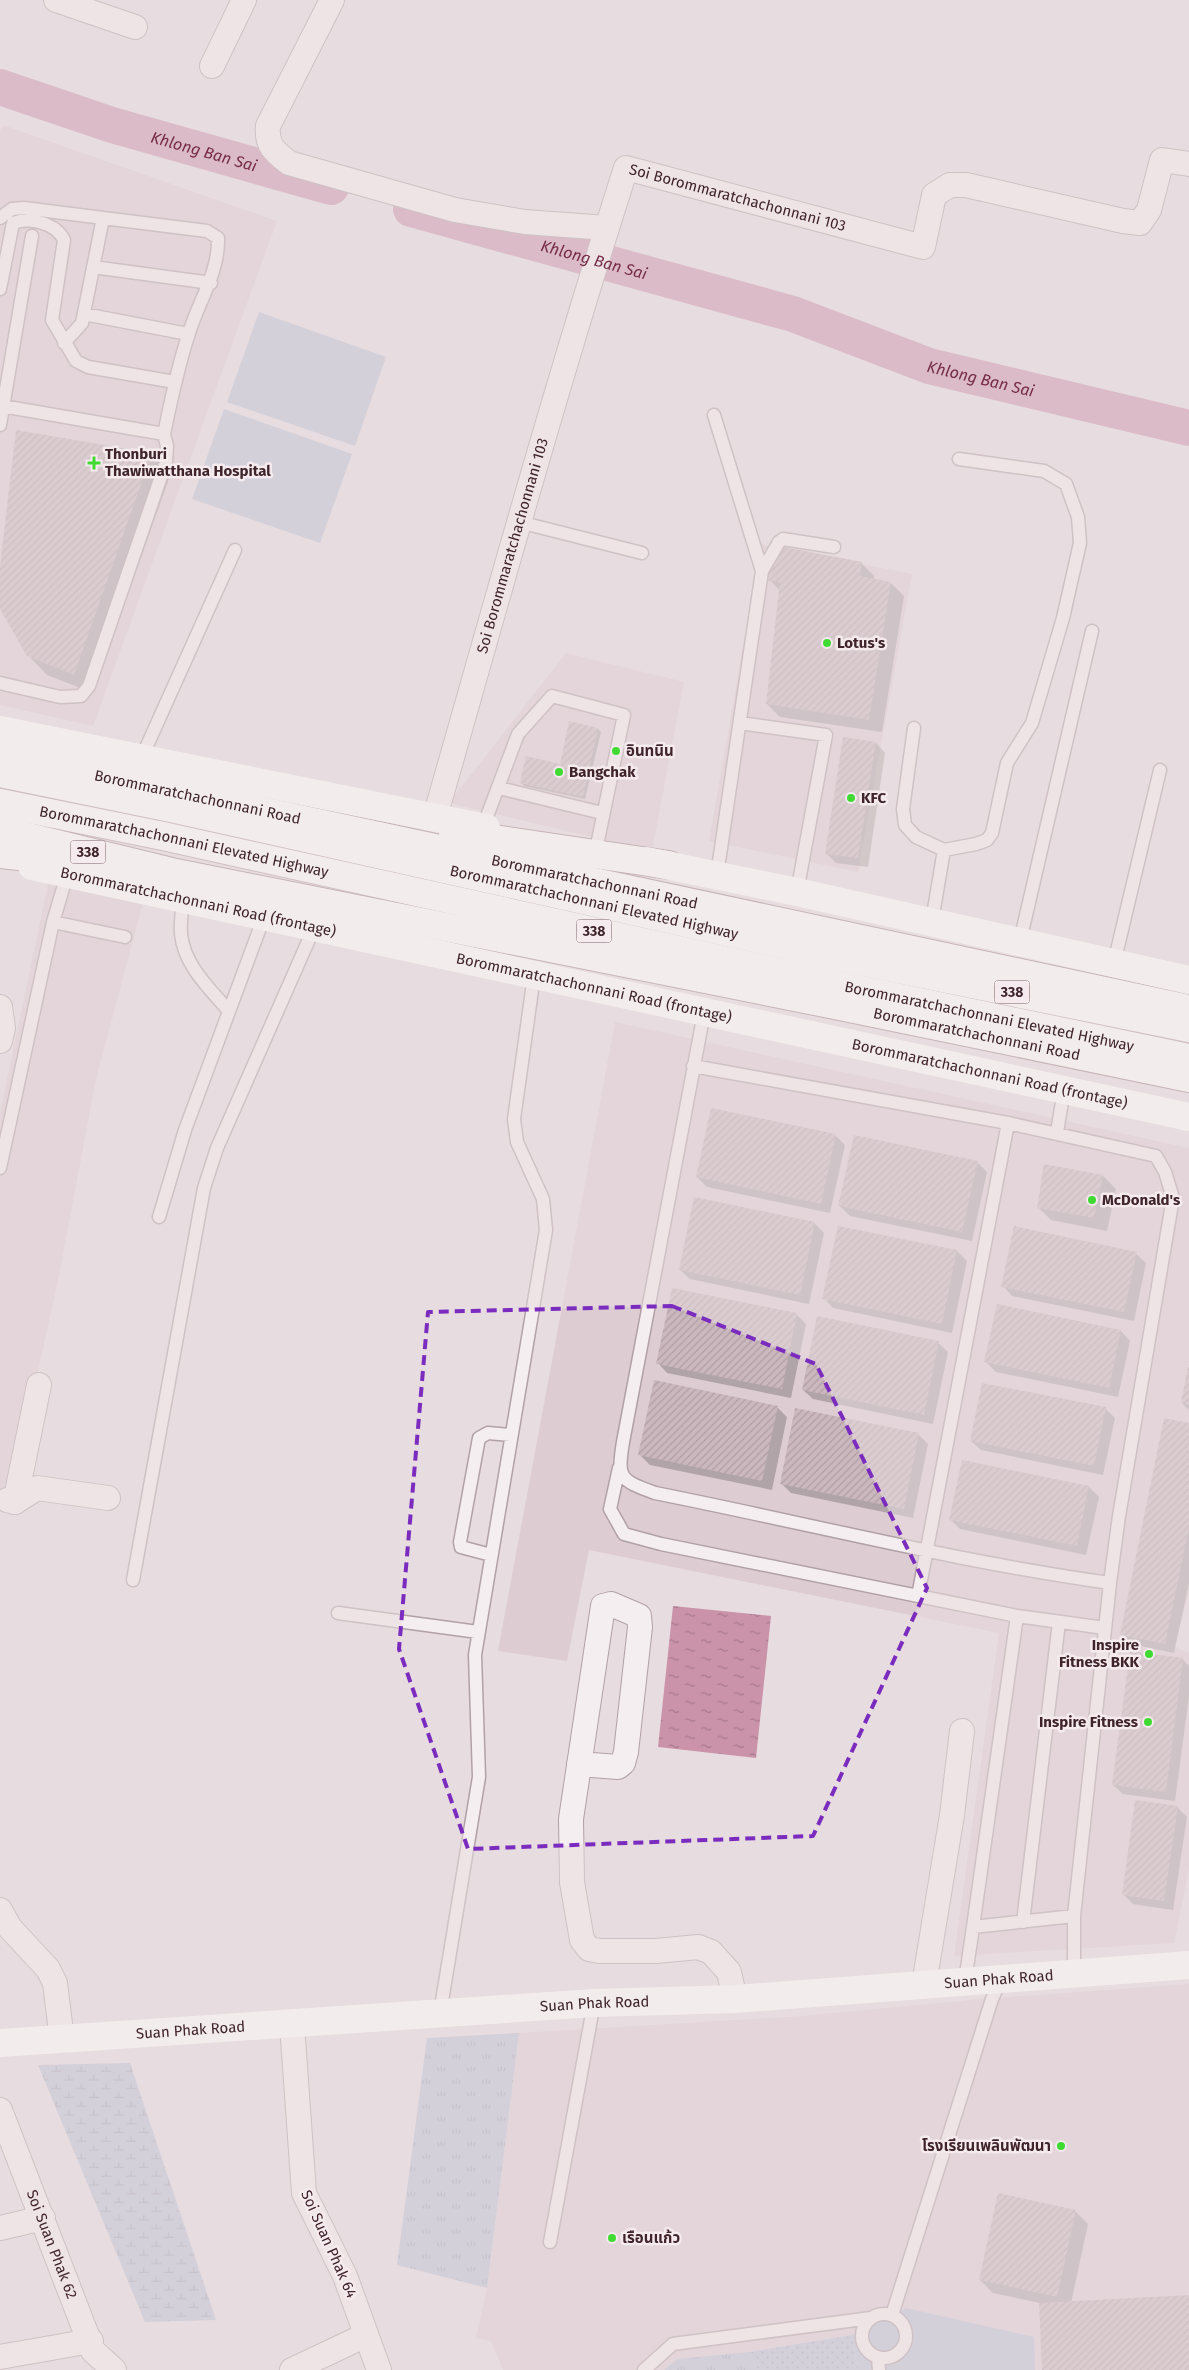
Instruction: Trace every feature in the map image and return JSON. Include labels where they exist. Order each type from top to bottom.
[{"type":"main road","points":[[0,730],[717,875],[1189,980]]},
{"type":"main road","name":"Borommaratchachonnani Road","points":[[0,755],[1189,1008]]},
{"type":"main road","name":"Borommaratchachonnani Elevated Highway","points":[[0,773],[181,810],[834,956],[1189,1028]]},
{"type":"main road","points":[[175,791],[669,866]]},
{"type":"main road","name":"Borommaratchachonnani Elevated Highway","points":[[0,803],[163,836],[828,983],[1189,1058]]},
{"type":"main road","name":"Borommaratchachonnani Road","points":[[0,830],[179,886],[739,985],[1189,1078]]},
{"type":"main road","points":[[0,854],[179,886]]},
{"type":"main road","name":"Borommaratchachonnani Road (frontage)","points":[[0,858],[67,875],[179,886],[264,917],[1189,1117]]},
{"type":"main road","name":"Suan Phak Road","points":[[0,2043],[594,2003],[735,1999],[1189,1965]]},
{"type":"street","points":[[56,0],[135,27]]},
{"type":"street","points":[[212,66],[244,0]]},
{"type":"street","points":[[332,0],[268,126],[267,136],[271,149],[289,164],[455,210],[605,233]]},
{"type":"street","name":"Soi Borommaratchachonnani 103","points":[[435,817],[519,522],[626,168],[923,248],[934,194],[950,185],[966,185],[1123,221],[1140,222],[1149,210],[1162,160],[1189,164]]},
{"type":"street","points":[[0,1007],[3,1028],[0,1040]]},
{"type":"street","points":[[8,1500],[39,1385]]},
{"type":"street","points":[[8,1500],[37,1488],[108,1498]]},
{"type":"street","points":[[580,1764],[618,1767],[623,1763],[626,1752],[640,1616],[611,1604],[603,1606],[571,1819],[572,1882],[582,1940],[589,1949],[599,1951],[656,1951],[698,1947],[720,1959],[729,1972],[735,1999]]},
{"type":"street","points":[[924,1984],[952,1815],[962,1731]]},
{"type":"street","points":[[0,1910],[10,1928],[48,1969],[54,1983],[62,2040]]},
{"type":"street","name":"Soi Suan Phak 64","points":[[292,2024],[304,2193],[345,2276],[379,2370]]},
{"type":"street","name":"Soi Suan Phak 62","points":[[0,2110],[91,2341],[93,2351],[114,2370]]},
{"type":"street","points":[[0,2228],[43,2218]]},
{"type":"street","points":[[292,2370],[366,2335]]},
{"type":"street","points":[[0,2357],[91,2341]]},
{"type":"lane","points":[[0,218],[12,209],[24,208],[207,231],[218,238],[219,252],[211,283],[196,312],[188,334],[175,382],[164,434],[167,446],[166,462],[89,686],[81,696],[60,697],[0,684]]},
{"type":"lane","points":[[64,343],[82,323],[103,218]]},
{"type":"lane","points":[[0,289],[13,222],[19,220],[46,223],[60,232],[64,240],[52,320],[76,361],[88,367],[175,382]]},
{"type":"lane","points":[[0,425],[32,236]]},
{"type":"lane","points":[[93,267],[211,283]]},
{"type":"lane","points":[[84,314],[188,334]]},
{"type":"lane","points":[[2,406],[164,434]]},
{"type":"lane","points":[[714,415],[762,571]]},
{"type":"lane","points":[[914,728],[903,809],[905,825],[916,837],[944,850],[976,844],[986,840],[992,833],[1007,763],[1012,751],[1026,736],[1032,723],[1063,618],[1080,543],[1078,517],[1066,484],[1044,471],[959,458]]},
{"type":"lane","points":[[519,522],[642,553]]},
{"type":"lane","points":[[717,875],[762,571],[779,542],[783,539],[834,547]]},
{"type":"lane","points":[[141,759],[235,550]]},
{"type":"lane","points":[[1020,942],[1092,631]]},
{"type":"lane","points":[[483,827],[518,734],[552,696],[624,715],[602,813],[596,850]]},
{"type":"lane","points":[[740,724],[826,734],[797,892]]},
{"type":"lane","points":[[1114,963],[1160,770]]},
{"type":"lane","points":[[498,788],[602,813]]},
{"type":"lane","points":[[932,922],[944,850]]},
{"type":"lane","points":[[0,1168],[53,922],[67,875]]},
{"type":"lane","points":[[179,886],[181,934],[186,955],[201,979],[228,1010]]},
{"type":"lane","points":[[159,1217],[185,1130],[264,917]]},
{"type":"lane","points":[[53,922],[125,937]]},
{"type":"lane","points":[[133,1580],[204,1188],[217,1148],[314,928]]},
{"type":"lane","points":[[440,2013],[479,1777],[474,1655],[546,1230],[543,1199],[517,1142],[514,1120],[534,976]]},
{"type":"lane","points":[[704,1013],[610,1509],[624,1534],[661,1544],[1017,1616],[1105,1628]]},
{"type":"lane","points":[[693,1066],[1057,1132],[1156,1156],[1165,1172],[1173,1198],[1119,1516],[1110,1583],[1074,1916],[1074,1973]]},
{"type":"lane","points":[[1057,1132],[1064,1090]]},
{"type":"lane","points":[[918,1596],[928,1552],[1008,1123]]},
{"type":"lane","points":[[491,1555],[465,1550],[461,1547],[460,1542],[479,1438],[488,1433],[511,1435]]},
{"type":"lane","points":[[619,1468],[628,1483],[655,1493],[928,1552],[1025,1571],[1110,1583]]},
{"type":"lane","points":[[338,1612],[478,1632]]},
{"type":"lane","points":[[965,1982],[1017,1616]]},
{"type":"lane","points":[[1023,1922],[1059,1622]]},
{"type":"lane","points":[[973,1927],[1074,1916]]},
{"type":"lane","points":[[892,2315],[992,1999],[1001,1979]]},
{"type":"lane","points":[[550,2242],[594,2003]]},
{"type":"lane","points":[[644,2370],[673,2344],[871,2318],[878,2315],[892,2315],[904,2325],[907,2340],[899,2353],[879,2364],[863,2344],[863,2330],[871,2318]]},
{"type":"highlighted area","points":[[672,1306],[816,1364],[927,1588],[813,1836],[468,1849],[399,1649],[428,1312]]},
{"type":"shaded area","name":"Thonburi Thawiwatthana Hospital","points":[[3,125],[277,221],[93,726],[0,705],[0,131]]},
{"type":"shaded area","points":[[761,544],[912,574],[858,872],[709,841]]},
{"type":"shaded area","points":[[566,653],[684,682],[652,851],[449,803]]},
{"type":"shaded area","points":[[48,884],[144,899],[96,1079],[58,1281],[11,1492],[0,1490],[0,1113]]},
{"type":"shaded area","points":[[615,1022],[1189,1148],[1189,1593],[1174,1647],[1189,1653],[1189,1869],[1174,1943],[954,1956],[999,1633],[589,1550],[567,1661],[498,1651]]},
{"type":"shaded area","points":[[1189,1984],[1189,2370],[503,2370],[491,2341],[476,2338],[487,2288],[519,2033],[802,2016],[981,1999]]},
{"type":"green space","points":[[259,312],[386,357],[355,446],[227,402]]},
{"type":"green space","points":[[224,409],[352,454],[320,543],[192,499]]},
{"type":"green space","points":[[519,2033],[487,2288],[397,2265],[427,2038]]},
{"type":"green space","points":[[130,2063],[216,2320],[145,2322],[38,2065]]},
{"type":"green space","points":[[906,2308],[1034,2337],[1035,2370],[858,2370],[852,2335]]},
{"type":"green space","points":[[852,2335],[858,2370],[758,2370],[750,2352]]},
{"type":"green space","points":[[750,2352],[758,2370],[664,2370],[677,2359]]},
{"type":"water","points":[[673,1606],[771,1616],[756,1758],[658,1747]]},
{"type":"building","points":[[16,430],[152,453],[74,675],[27,656],[0,609],[0,566]]},
{"type":"building","name":"Lotus's","points":[[774,545],[862,562],[860,576],[891,582],[869,720],[766,704],[780,582],[768,581]]},
{"type":"building","points":[[569,721],[598,728],[583,797],[520,783],[526,756],[560,764]]},
{"type":"building","name":"KFC","points":[[843,737],[876,742],[858,858],[825,854]]},
{"type":"building","points":[[711,1108],[836,1134],[821,1204],[696,1177]]},
{"type":"building","points":[[854,1135],[978,1161],[962,1232],[838,1206]]},
{"type":"building","points":[[1044,1164],[1103,1175],[1094,1218],[1037,1208]]},
{"type":"building","points":[[694,1197],[815,1222],[800,1295],[679,1270]]},
{"type":"building","points":[[838,1226],[957,1250],[942,1324],[822,1299]]},
{"type":"building","points":[[1014,1226],[1137,1252],[1124,1312],[1001,1287]]},
{"type":"building","points":[[672,1288],[797,1313],[782,1389],[656,1364]]},
{"type":"building","points":[[997,1304],[1121,1330],[1109,1388],[984,1362]]},
{"type":"building","points":[[817,1316],[939,1341],[924,1415],[802,1390]]},
{"type":"building","points":[[1189,1367],[1189,1405],[1181,1403]]},
{"type":"building","points":[[654,1380],[778,1406],[762,1481],[638,1455]]},
{"type":"building","points":[[982,1383],[1106,1407],[1094,1466],[970,1441]]},
{"type":"building","points":[[795,1408],[919,1433],[904,1509],[780,1484]]},
{"type":"building","points":[[1164,1418],[1189,1423],[1189,1528],[1165,1644],[1120,1635]]},
{"type":"building","points":[[962,1460],[1089,1486],[1077,1546],[949,1520]]},
{"type":"building","name":"Inspire Fitness","points":[[1130,1651],[1183,1658],[1166,1792],[1112,1785]]},
{"type":"building","points":[[1135,1800],[1178,1806],[1164,1901],[1122,1895]]},
{"type":"building","points":[[998,2193],[1076,2210],[1057,2297],[979,2280]]},
{"type":"building","points":[[1189,2295],[1189,2370],[1042,2370],[1039,2303]]},
{"type":"waterway","name":"Khlong Ban Sai","points":[[0,87],[112,125],[331,187]]},
{"type":"waterway","name":"Khlong Ban Sai","points":[[411,209],[793,314],[929,366],[1189,428]]},
{"type":"place","name":"Thonburi Thawiwatthana Hospital","points":[[94,463]]},
{"type":"place","name":"Lotus's","points":[[827,643]]},
{"type":"place","name":"อินทนิน","points":[[616,751]]},
{"type":"place","name":"Bangchak","points":[[559,772]]},
{"type":"place","name":"KFC","points":[[851,798]]},
{"type":"place","name":"McDonald's","points":[[1092,1200]]},
{"type":"place","name":"Inspire Fitness BKK","points":[[1149,1654]]},
{"type":"place","name":"Inspire Fitness","points":[[1148,1722]]},
{"type":"place","name":"โรงเรียนเพลินพัฒนา","points":[[1061,2146]]},
{"type":"place","name":"เรือนแก้ว","points":[[612,2238]]}]
